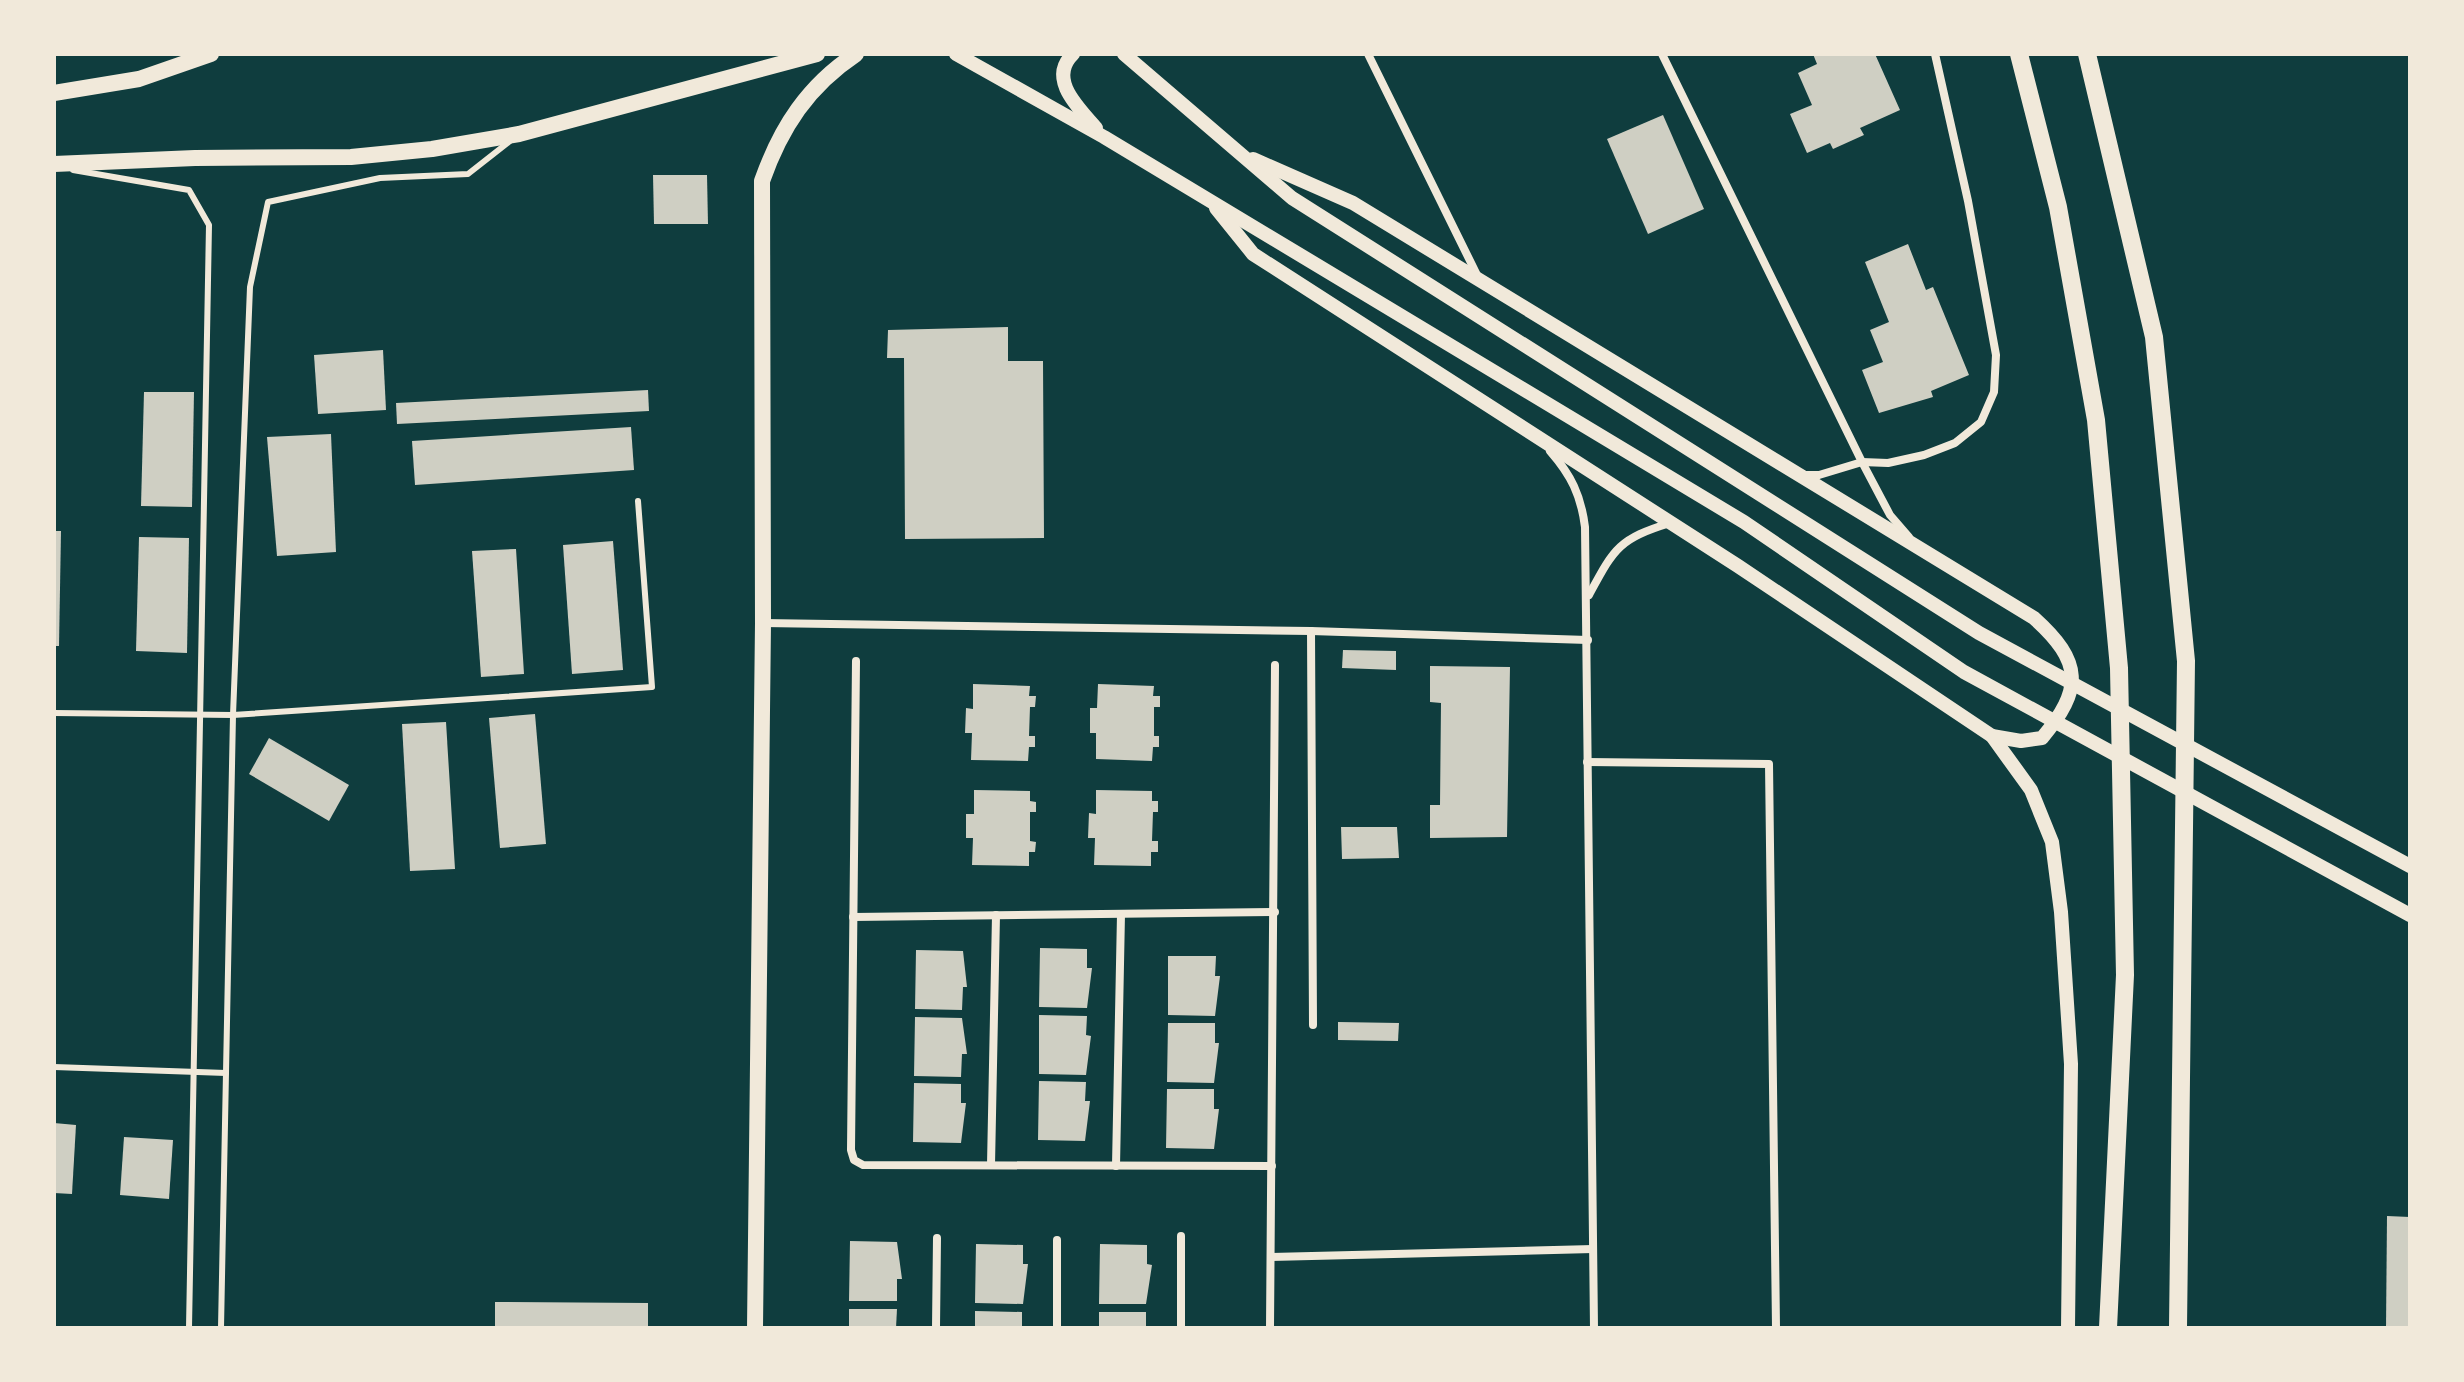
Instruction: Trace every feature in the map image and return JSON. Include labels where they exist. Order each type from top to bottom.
[{"type":"highway","points":[[2019,54],[2058,207],[2096,420],[2119,668],[2125,975],[2108,1328]]},
{"type":"highway","points":[[2088,56],[2154,337],[2186,661],[2178,1328]]},
{"type":"main road","points":[[54,93],[139,79],[211,54]]},
{"type":"main road","points":[[54,165],[195,158],[351,157],[432,149],[519,134],[817,54]]},
{"type":"main road","points":[[755,1328],[763,623],[762,181],[776,142],[794,110],[829,74],[856,54]]},
{"type":"street","points":[[956,54],[1104,137],[1744,522],[1964,672],[2410,915]]},
{"type":"street","points":[[1073,54],[1063,77],[1067,96],[1104,137]]},
{"type":"street","points":[[1124,54],[1292,198],[1979,633],[2410,866]]},
{"type":"street","points":[[1368,54],[1480,280]]},
{"type":"street","points":[[1662,54],[1862,462],[1890,515],[1916,546]]},
{"type":"street","points":[[1798,474],[1819,475],[1862,462],[1888,463],[1924,455],[1955,443],[1981,422],[1994,392],[1996,355],[1968,201],[1935,54]]},
{"type":"street","points":[[1238,152],[1353,203],[2034,618],[2058,639],[2072,667],[2066,709],[2042,738],[2021,741],[1992,736]]},
{"type":"street","points":[[1210,200],[1253,254],[1670,523],[1992,736],[2031,790],[2052,842],[2054,856],[2071,1064],[2068,1328]]},
{"type":"street","points":[[1540,439],[1570,474],[1582,500],[1589,596],[1587,762],[1594,1328]]},
{"type":"street","points":[[1589,596],[1614,549],[1639,532],[1670,523]]},
{"type":"street","points":[[763,623],[1311,631],[1588,640]]},
{"type":"street","points":[[1311,631],[1313,1025]]},
{"type":"street","points":[[856,661],[851,1150],[854,1160],[863,1165],[1272,1166]]},
{"type":"street","points":[[1270,1328],[1275,665]]},
{"type":"street","points":[[1587,762],[1769,764],[1776,1328]]},
{"type":"street","points":[[853,917],[1275,912]]},
{"type":"street","points":[[1116,1166],[1121,914]]},
{"type":"street","points":[[991,1165],[996,915]]},
{"type":"street","points":[[1181,1236],[1181,1328]]},
{"type":"street","points":[[936,1328],[937,1238]]},
{"type":"street","points":[[1057,1240],[1057,1328]]},
{"type":"street","points":[[1271,1257],[1593,1249]]},
{"type":"lane","points":[[221,1328],[233,715],[250,287],[268,202],[308,190],[380,178],[468,174],[519,134]]},
{"type":"lane","points":[[54,165],[189,190],[209,225],[189,1328]]},
{"type":"lane","points":[[54,713],[233,715],[652,687],[638,501]]},
{"type":"lane","points":[[54,1067],[226,1073]]},
{"type":"building","points":[[1813,54],[1875,54],[1900,110],[1860,128],[1864,135],[1833,149],[1830,143],[1807,153],[1790,114],[1812,105],[1798,73],[1817,64]]},
{"type":"building","points":[[1663,115],[1704,209],[1648,234],[1607,139]]},
{"type":"building","points":[[653,175],[707,175],[708,224],[654,224]]},
{"type":"building","points":[[1908,244],[1926,290],[1933,287],[1969,375],[1931,391],[1933,397],[1879,413],[1862,370],[1883,362],[1870,330],[1889,322],[1865,262]]},
{"type":"building","points":[[1008,327],[1008,361],[1043,361],[1044,538],[905,539],[904,358],[887,358],[888,330]]},
{"type":"building","points":[[383,350],[386,410],[318,414],[314,355]]},
{"type":"building","points":[[648,390],[649,411],[397,424],[396,403]]},
{"type":"building","points":[[144,392],[194,392],[192,507],[141,506]]},
{"type":"building","points":[[631,427],[634,470],[415,485],[412,441]]},
{"type":"building","points":[[331,434],[336,552],[277,556],[267,437]]},
{"type":"building","points":[[54,531],[61,531],[59,646],[54,646]]},
{"type":"building","points":[[139,537],[189,538],[187,653],[136,651]]},
{"type":"building","points":[[613,541],[623,670],[572,674],[563,545]]},
{"type":"building","points":[[516,549],[524,674],[481,677],[472,551]]},
{"type":"building","points":[[1343,650],[1396,651],[1396,670],[1342,668]]},
{"type":"building","points":[[1430,666],[1510,667],[1507,837],[1430,838],[1430,805],[1440,805],[1441,703],[1430,702]]},
{"type":"building","points":[[973,684],[1030,686],[1029,696],[1036,696],[1035,707],[1030,707],[1029,736],[1035,736],[1035,747],[1029,747],[1028,761],[971,760],[972,733],[965,733],[966,708],[973,709]]},
{"type":"building","points":[[1098,684],[1154,686],[1153,696],[1160,696],[1160,707],[1154,707],[1154,736],[1159,736],[1159,747],[1153,747],[1152,761],[1096,759],[1096,733],[1090,733],[1090,708],[1097,708]]},
{"type":"building","points":[[535,714],[546,844],[500,848],[489,718]]},
{"type":"building","points":[[446,722],[455,869],[410,871],[402,724]]},
{"type":"building","points":[[269,738],[349,785],[329,821],[249,774]]},
{"type":"building","points":[[974,790],[1030,791],[1030,801],[1036,802],[1036,812],[1030,812],[1030,841],[1036,842],[1035,852],[1029,852],[1029,866],[972,865],[973,838],[966,838],[966,814],[974,814]]},
{"type":"building","points":[[1096,790],[1152,791],[1152,801],[1158,801],[1158,812],[1153,812],[1152,841],[1158,841],[1158,852],[1151,852],[1151,866],[1094,865],[1095,838],[1088,838],[1089,813],[1096,814]]},
{"type":"building","points":[[1341,827],[1397,827],[1399,858],[1342,859]]},
{"type":"building","points":[[1040,948],[1087,949],[1087,968],[1092,968],[1087,1008],[1039,1007]]},
{"type":"building","points":[[916,950],[963,951],[967,987],[963,987],[962,1010],[915,1009]]},
{"type":"building","points":[[1168,956],[1216,956],[1215,976],[1220,976],[1215,1016],[1168,1015]]},
{"type":"building","points":[[1039,1015],[1087,1016],[1086,1035],[1091,1036],[1086,1075],[1039,1074]]},
{"type":"building","points":[[915,1017],[962,1018],[967,1054],[962,1054],[961,1077],[914,1076]]},
{"type":"building","points":[[1338,1022],[1399,1023],[1398,1041],[1338,1040]]},
{"type":"building","points":[[1168,1023],[1215,1023],[1215,1043],[1219,1043],[1214,1083],[1167,1082]]},
{"type":"building","points":[[1039,1081],[1086,1082],[1085,1101],[1090,1101],[1085,1141],[1038,1140]]},
{"type":"building","points":[[914,1083],[961,1084],[961,1103],[966,1103],[961,1143],[913,1142]]},
{"type":"building","points":[[1167,1089],[1214,1089],[1214,1109],[1219,1109],[1214,1149],[1166,1148]]},
{"type":"building","points":[[54,1123],[76,1125],[72,1194],[54,1193]]},
{"type":"building","points":[[124,1137],[173,1140],[169,1199],[120,1195]]},
{"type":"building","points":[[2387,1216],[2410,1217],[2410,1328],[2386,1328]]},
{"type":"building","points":[[850,1241],[897,1242],[902,1279],[897,1279],[897,1301],[849,1301]]},
{"type":"building","points":[[976,1244],[1023,1245],[1023,1264],[1028,1264],[1023,1304],[975,1303]]},
{"type":"building","points":[[1100,1244],[1147,1245],[1147,1264],[1152,1265],[1146,1304],[1099,1304]]},
{"type":"building","points":[[495,1302],[648,1303],[648,1328],[495,1328]]},
{"type":"building","points":[[849,1309],[897,1309],[896,1328],[849,1328]]},
{"type":"building","points":[[975,1311],[1022,1312],[1022,1328],[975,1328]]},
{"type":"building","points":[[1099,1312],[1146,1312],[1146,1328],[1099,1328]]}]
